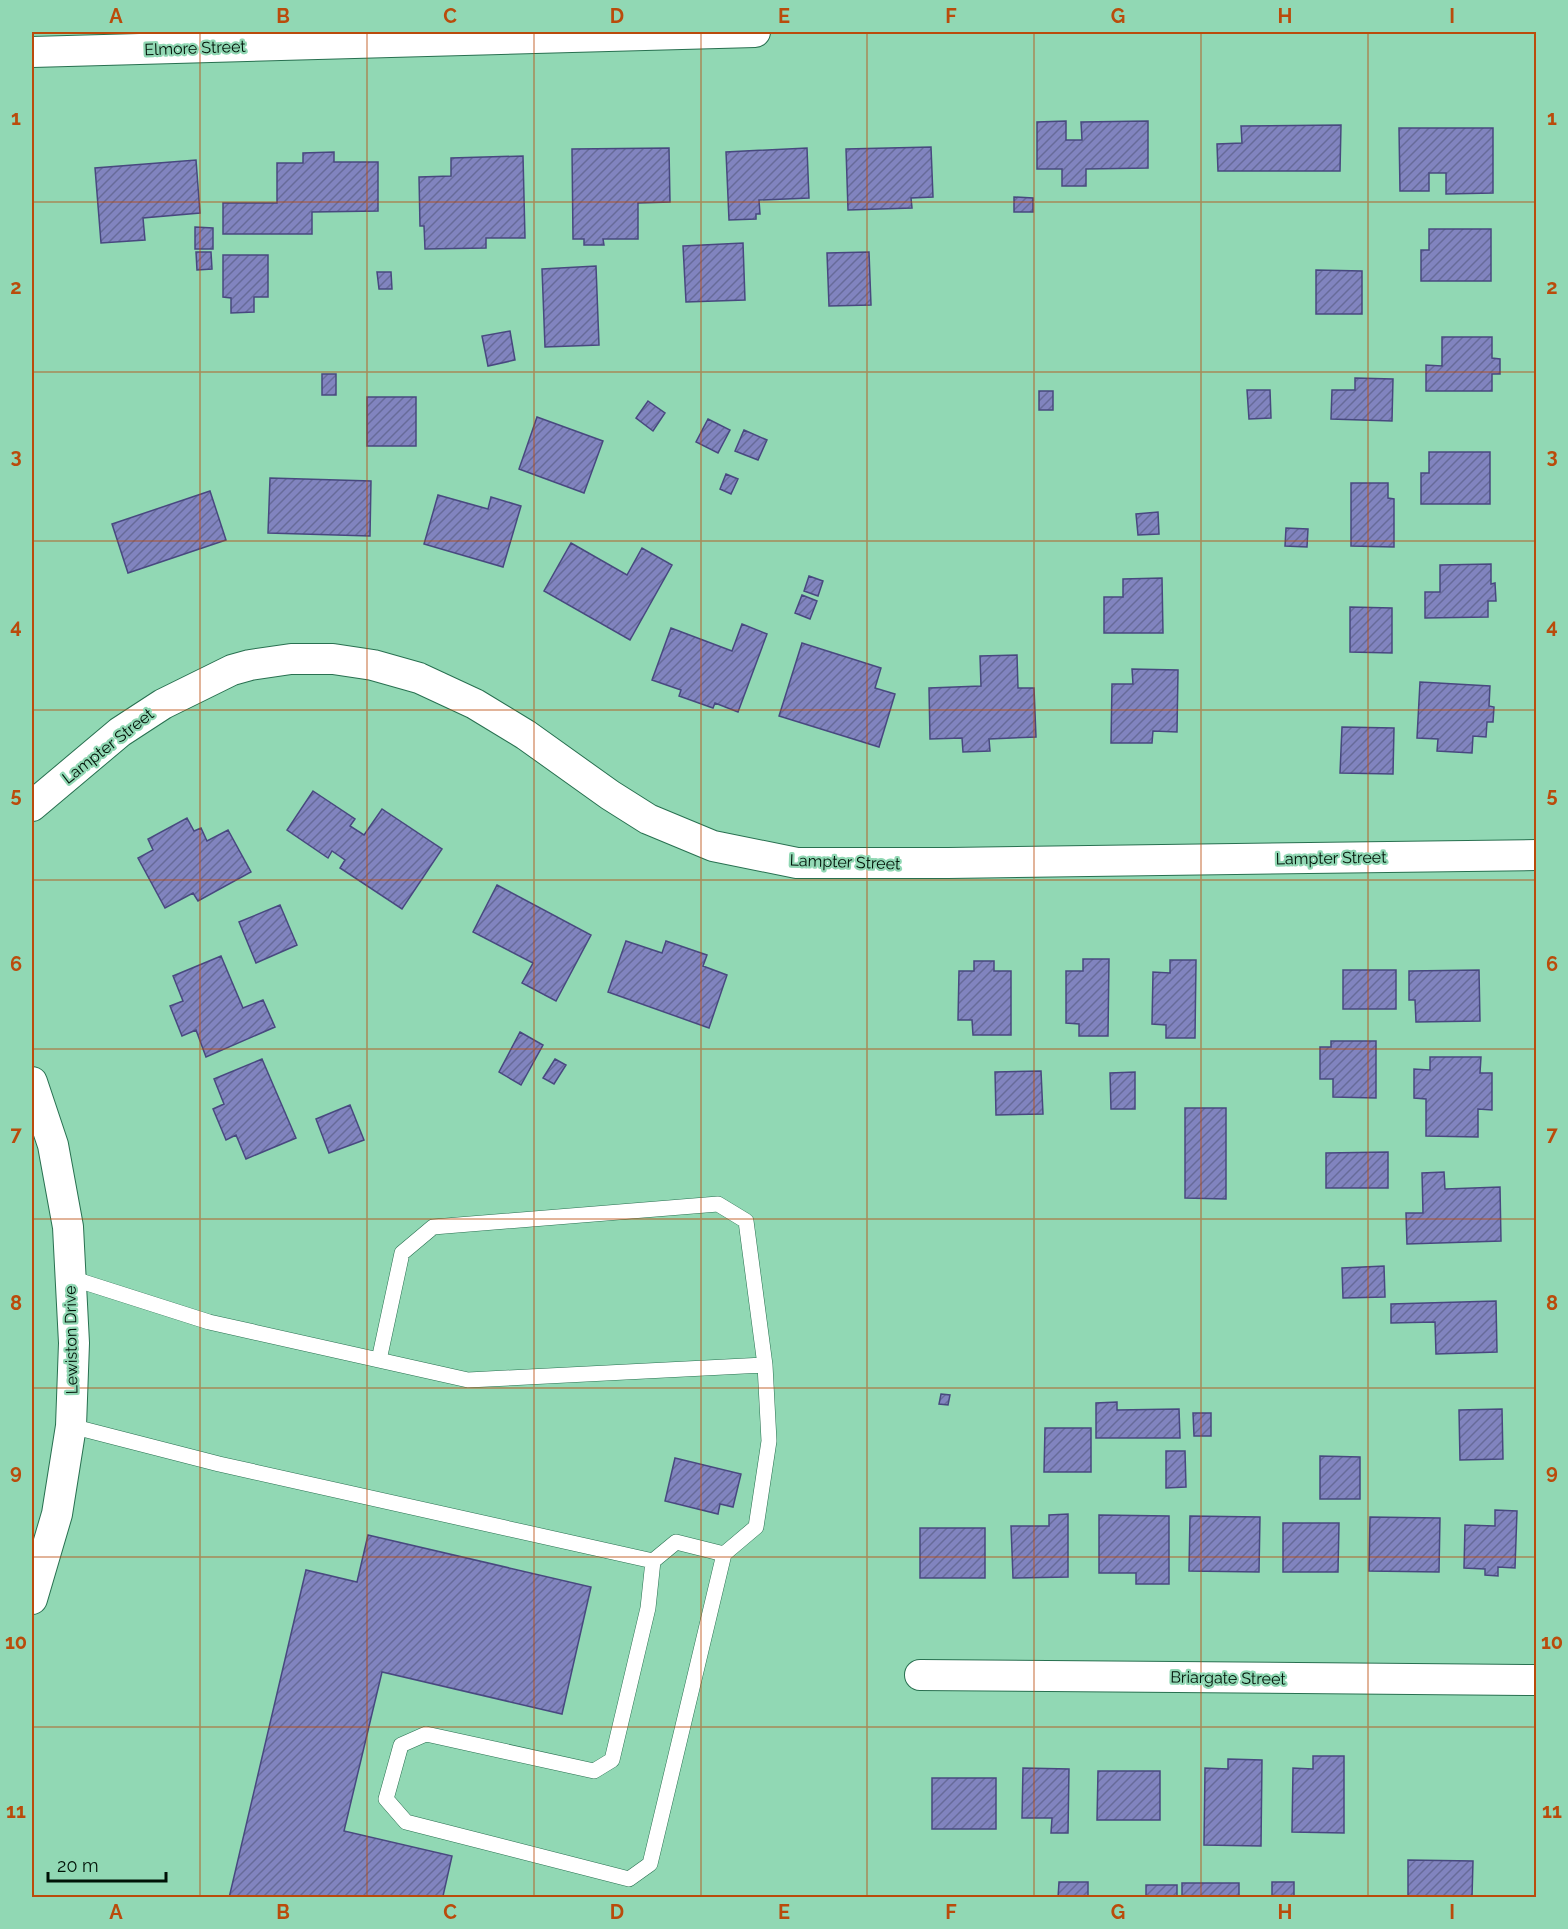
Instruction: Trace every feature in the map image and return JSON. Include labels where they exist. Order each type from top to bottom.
[{"type":"street","name":"Elmore Street","points":[[32,52],[755,32]]},
{"type":"street","name":"Lampter Street","points":[[32,806],[120,732],[163,704],[232,670],[291,659],[333,659],[373,665],[419,678],[475,704],[526,735],[648,819],[713,846],[797,863],[1536,855]]},
{"type":"street","name":"Lewiston Drive","points":[[32,1082],[53,1145],[68,1227],[74,1343],[71,1426],[57,1514],[32,1599]]},
{"type":"street","name":"Briargate Street","points":[[920,1675],[1536,1680]]},
{"type":"lane","points":[[379,1360],[402,1253],[433,1227],[718,1204],[746,1221],[765,1365],[769,1441],[756,1527],[724,1554],[650,1864],[629,1879],[405,1822],[386,1799],[401,1745],[426,1734],[594,1771],[612,1760],[648,1608],[653,1561],[676,1542],[724,1554]]},
{"type":"lane","points":[[71,1278],[209,1322],[468,1380],[765,1365]]},
{"type":"lane","points":[[71,1426],[219,1464],[653,1561]]},
{"type":"building","points":[[1066,121],[1066,140],[1082,140],[1081,122],[1148,121],[1148,168],[1086,169],[1086,186],[1062,186],[1062,169],[1037,169],[1037,122]]},
{"type":"building","points":[[1341,125],[1340,171],[1218,171],[1217,144],[1242,143],[1241,126]]},
{"type":"building","points":[[1399,128],[1493,128],[1493,193],[1446,194],[1446,173],[1429,173],[1429,191],[1400,191]]},
{"type":"building","points":[[931,147],[933,197],[911,198],[912,208],[848,210],[846,149]]},
{"type":"building","points":[[669,148],[670,202],[638,203],[638,239],[603,239],[604,245],[584,245],[584,239],[573,239],[572,149]]},
{"type":"building","points":[[807,148],[809,198],[759,200],[760,214],[756,214],[756,219],[729,220],[726,152]]},
{"type":"building","points":[[334,152],[334,162],[378,162],[378,211],[312,212],[312,234],[223,234],[223,203],[277,203],[277,163],[303,163],[303,153]]},
{"type":"building","points":[[523,156],[525,238],[486,238],[486,248],[425,249],[424,226],[420,226],[419,177],[451,176],[451,158]]},
{"type":"building","points":[[196,160],[200,213],[143,218],[145,240],[101,243],[95,168]]},
{"type":"building","points":[[1014,197],[1033,198],[1033,212],[1014,212]]},
{"type":"building","points":[[195,227],[213,228],[213,249],[195,249]]},
{"type":"building","points":[[1429,229],[1491,229],[1491,281],[1421,281],[1421,250],[1429,250]]},
{"type":"building","points":[[743,243],[745,300],[686,302],[683,246]]},
{"type":"building","points":[[196,252],[211,252],[212,269],[197,270]]},
{"type":"building","points":[[869,252],[871,305],[829,306],[827,253]]},
{"type":"building","points":[[223,255],[268,255],[268,297],[254,297],[254,312],[231,313],[231,298],[223,297]]},
{"type":"building","points":[[596,266],[599,345],[545,347],[542,269]]},
{"type":"building","points":[[1316,270],[1362,271],[1362,314],[1316,314]]},
{"type":"building","points":[[377,272],[391,272],[392,289],[379,289]]},
{"type":"building","points":[[510,331],[515,360],[488,366],[482,336]]},
{"type":"building","points":[[1442,337],[1492,337],[1492,358],[1500,359],[1500,374],[1492,374],[1492,391],[1426,391],[1426,365],[1442,366]]},
{"type":"building","points":[[322,374],[336,374],[336,395],[322,395]]},
{"type":"building","points":[[1355,378],[1393,379],[1392,421],[1331,419],[1332,390],[1355,390]]},
{"type":"building","points":[[1247,390],[1270,390],[1271,418],[1249,419]]},
{"type":"building","points":[[1039,391],[1053,391],[1053,410],[1039,410]]},
{"type":"building","points":[[367,397],[416,397],[416,446],[367,446]]},
{"type":"building","points":[[648,401],[665,413],[653,431],[636,418]]},
{"type":"building","points":[[537,417],[603,441],[584,493],[519,469]]},
{"type":"building","points":[[708,419],[730,430],[718,453],[696,442]]},
{"type":"building","points":[[744,430],[767,440],[758,460],[735,451]]},
{"type":"building","points":[[1429,452],[1490,452],[1490,504],[1421,504],[1421,473],[1429,473]]},
{"type":"building","points":[[726,474],[738,479],[731,494],[720,489]]},
{"type":"building","points":[[270,478],[371,481],[370,536],[268,533]]},
{"type":"building","points":[[1351,483],[1388,483],[1388,498],[1394,499],[1394,547],[1351,546]]},
{"type":"building","points":[[210,491],[226,540],[128,573],[112,524]]},
{"type":"building","points":[[438,495],[488,509],[491,497],[521,506],[503,567],[424,544]]},
{"type":"building","points":[[1158,512],[1159,534],[1138,535],[1136,514]]},
{"type":"building","points":[[1286,528],[1308,529],[1307,547],[1285,546]]},
{"type":"building","points":[[571,543],[627,575],[642,548],[672,565],[630,640],[544,591]]},
{"type":"building","points":[[1491,564],[1491,584],[1495,583],[1496,601],[1488,601],[1488,617],[1425,618],[1425,592],[1440,592],[1440,565]]},
{"type":"building","points":[[809,576],[823,581],[818,596],[804,591]]},
{"type":"building","points":[[1162,578],[1163,633],[1104,633],[1104,597],[1123,597],[1123,579]]},
{"type":"building","points":[[802,595],[817,601],[810,619],[795,613]]},
{"type":"building","points":[[1350,607],[1392,608],[1392,653],[1350,652]]},
{"type":"building","points":[[742,624],[767,634],[738,712],[715,703],[713,708],[679,696],[681,690],[652,680],[671,628],[732,651]]},
{"type":"building","points":[[802,643],[881,668],[875,688],[895,694],[879,747],[779,716]]},
{"type":"building","points":[[1017,655],[1018,688],[1034,688],[1036,737],[989,739],[990,751],[963,752],[962,738],[930,739],[929,688],[981,686],[980,656]]},
{"type":"building","points":[[1132,669],[1178,670],[1177,732],[1153,731],[1152,743],[1111,743],[1112,684],[1133,684]]},
{"type":"building","points":[[1420,682],[1490,686],[1489,706],[1494,707],[1493,722],[1487,722],[1486,737],[1473,736],[1472,753],[1437,751],[1438,739],[1417,738]]},
{"type":"building","points":[[1342,727],[1394,728],[1393,774],[1340,773]]},
{"type":"building","points":[[313,791],[355,819],[350,826],[364,835],[382,809],[442,849],[402,909],[340,868],[345,860],[332,851],[328,858],[287,830]]},
{"type":"building","points":[[187,818],[194,831],[201,828],[207,841],[228,830],[251,872],[198,901],[193,893],[165,908],[138,858],[153,850],[148,839]]},
{"type":"building","points":[[497,885],[591,935],[556,1001],[522,983],[533,963],[473,932]]},
{"type":"building","points":[[280,905],[297,945],[256,963],[239,922]]},
{"type":"building","points":[[626,941],[662,953],[666,941],[707,955],[703,966],[727,975],[709,1028],[608,992]]},
{"type":"building","points":[[221,956],[243,1008],[263,1000],[275,1027],[206,1057],[196,1030],[182,1036],[170,1006],[183,1001],[173,976]]},
{"type":"building","points":[[1083,959],[1109,959],[1108,1036],[1079,1036],[1079,1024],[1066,1023],[1066,971],[1083,971]]},
{"type":"building","points":[[1170,960],[1196,960],[1195,1038],[1166,1038],[1166,1025],[1152,1024],[1153,972],[1170,973]]},
{"type":"building","points":[[974,961],[994,961],[994,971],[1011,971],[1011,1035],[973,1035],[972,1020],[958,1020],[959,971],[974,971]]},
{"type":"building","points":[[1343,970],[1396,970],[1396,1009],[1343,1009]]},
{"type":"building","points":[[1479,970],[1480,1021],[1416,1022],[1415,1000],[1409,1000],[1409,971]]},
{"type":"building","points":[[520,1032],[543,1045],[521,1085],[499,1072]]},
{"type":"building","points":[[1331,1041],[1376,1041],[1376,1098],[1333,1097],[1333,1079],[1320,1079],[1320,1047],[1331,1047]]},
{"type":"building","points":[[1430,1057],[1481,1057],[1480,1073],[1492,1073],[1492,1110],[1478,1109],[1478,1137],[1426,1136],[1426,1099],[1414,1098],[1414,1069],[1430,1070]]},
{"type":"building","points":[[262,1059],[296,1138],[246,1159],[236,1135],[226,1140],[213,1109],[224,1104],[214,1079]]},
{"type":"building","points":[[555,1059],[566,1065],[554,1084],[543,1078]]},
{"type":"building","points":[[1041,1071],[1043,1114],[996,1115],[995,1072]]},
{"type":"building","points":[[1135,1072],[1135,1109],[1111,1109],[1110,1073]]},
{"type":"building","points":[[350,1105],[364,1140],[329,1153],[316,1119]]},
{"type":"building","points":[[1185,1108],[1226,1108],[1226,1199],[1185,1198]]},
{"type":"building","points":[[1388,1152],[1388,1188],[1326,1188],[1326,1153]]},
{"type":"building","points":[[1444,1172],[1445,1189],[1500,1187],[1501,1241],[1407,1244],[1406,1213],[1423,1213],[1422,1173]]},
{"type":"building","points":[[1384,1266],[1385,1297],[1343,1298],[1342,1268]]},
{"type":"building","points":[[1496,1301],[1497,1352],[1436,1354],[1435,1322],[1391,1323],[1391,1304]]},
{"type":"building","points":[[941,1394],[950,1395],[948,1405],[939,1404]]},
{"type":"building","points":[[1117,1402],[1117,1410],[1179,1409],[1180,1438],[1096,1438],[1096,1403]]},
{"type":"building","points":[[1502,1409],[1503,1459],[1460,1460],[1459,1410]]},
{"type":"building","points":[[1193,1413],[1211,1413],[1211,1436],[1194,1436]]},
{"type":"building","points":[[1045,1428],[1091,1428],[1091,1472],[1044,1472]]},
{"type":"building","points":[[1166,1451],[1185,1451],[1186,1487],[1166,1488]]},
{"type":"building","points":[[1320,1456],[1360,1457],[1360,1499],[1320,1499]]},
{"type":"building","points":[[675,1458],[741,1474],[733,1507],[720,1504],[718,1514],[665,1501]]},
{"type":"building","points":[[1495,1510],[1517,1511],[1515,1568],[1498,1567],[1498,1576],[1485,1575],[1485,1569],[1464,1568],[1465,1525],[1495,1526]]},
{"type":"building","points":[[1068,1514],[1068,1577],[1013,1578],[1011,1526],[1049,1526],[1049,1515]]},
{"type":"building","points":[[1099,1515],[1169,1516],[1169,1584],[1136,1584],[1136,1573],[1099,1573]]},
{"type":"building","points":[[1190,1516],[1260,1517],[1259,1572],[1189,1571]]},
{"type":"building","points":[[1370,1517],[1440,1518],[1439,1572],[1369,1571]]},
{"type":"building","points":[[1283,1523],[1339,1523],[1338,1572],[1283,1572]]},
{"type":"building","points":[[920,1528],[985,1528],[985,1578],[920,1578]]},
{"type":"building","points":[[368,1535],[591,1587],[562,1714],[382,1672],[344,1831],[452,1856],[443,1896],[448,1898],[229,1898],[306,1570],[357,1582]]},
{"type":"building","points":[[1313,1756],[1344,1756],[1344,1833],[1292,1832],[1293,1768],[1313,1769]]},
{"type":"building","points":[[1228,1759],[1262,1760],[1261,1846],[1204,1845],[1205,1768],[1228,1769]]},
{"type":"building","points":[[1023,1768],[1069,1769],[1068,1833],[1051,1833],[1052,1818],[1022,1818]]},
{"type":"building","points":[[1098,1771],[1160,1771],[1160,1820],[1097,1820]]},
{"type":"building","points":[[932,1778],[996,1778],[996,1829],[932,1829]]},
{"type":"building","points":[[1408,1860],[1473,1861],[1472,1898],[1408,1898]]},
{"type":"building","points":[[1059,1882],[1088,1882],[1088,1898],[1058,1898]]},
{"type":"building","points":[[1272,1882],[1294,1882],[1294,1898],[1272,1898]]},
{"type":"building","points":[[1182,1883],[1239,1883],[1239,1898],[1182,1898]]},
{"type":"building","points":[[1146,1885],[1177,1885],[1177,1898],[1146,1898]]}]
